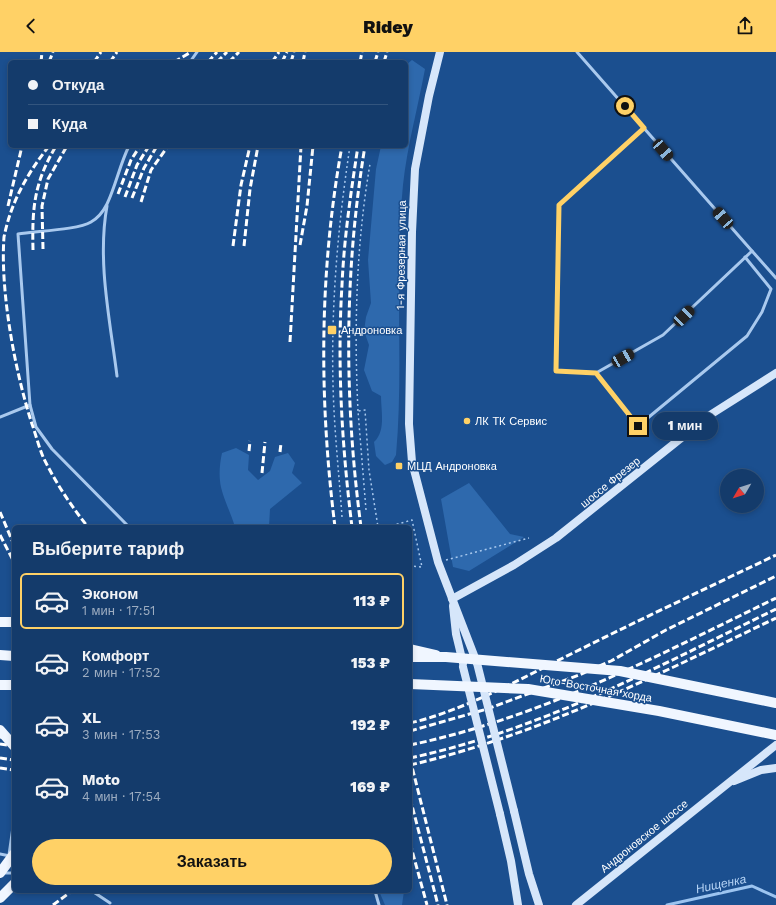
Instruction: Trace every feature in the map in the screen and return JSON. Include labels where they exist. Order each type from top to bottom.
[{"type":"main road","points":[[0,622],[12,622]]},
{"type":"main road","points":[[412,649],[446,657]]},
{"type":"main road","points":[[0,655],[12,656]]},
{"type":"main road","name":"Юго-Восточная хорда","points":[[412,657],[446,657],[620,671],[776,703]]},
{"type":"main road","name":"Юго-Восточная хорда","points":[[412,684],[528,689],[659,711],[776,735]]},
{"type":"main road","points":[[0,685],[12,685]]},
{"type":"main road","points":[[0,730],[12,744]]},
{"type":"main road","points":[[0,873],[12,855]]},
{"type":"main road","points":[[0,898],[12,886]]},
{"type":"street","name":"1-я Фрезерная улица","points":[[440,52],[429,96],[415,169],[409,424],[412,462],[438,562],[477,663],[529,874],[539,905]]},
{"type":"street","name":"шоссе Фрезер","points":[[452,599],[518,563],[556,538],[710,415],[776,373]]},
{"type":"street","name":"1-я Фрезерная улица","points":[[452,599],[456,634],[463,667],[511,861],[518,905]]},
{"type":"street","name":"Андроновское шоссе","points":[[576,905],[776,745]]},
{"type":"street","points":[[726,785],[761,770],[776,768]]},
{"type":"lane","points":[[577,52],[776,278]]},
{"type":"lane","points":[[644,128],[559,205],[556,371],[596,373],[663,335],[752,251]]},
{"type":"lane","points":[[117,376],[104,267],[104,223],[107,204],[122,159],[128,148]]},
{"type":"lane","points":[[107,204],[100,214],[91,222],[79,226],[18,234],[30,404],[36,426],[52,449],[127,525]]},
{"type":"lane","points":[[596,373],[638,426],[747,336],[762,312],[771,288],[745,257]]},
{"type":"lane","points":[[0,417],[30,404]]},
{"type":"lane","points":[[0,854],[12,855]]},
{"type":"lane","points":[[0,873],[12,873]]},
{"type":"lane","points":[[95,893],[110,904]]},
{"type":"lane","points":[[376,893],[379,905]]},
{"type":"path","points":[[342,517],[333,384],[333,303],[343,191],[350,148]]},
{"type":"path","points":[[366,510],[358,410],[356,287],[364,199],[370,164]]},
{"type":"path","points":[[358,410],[364,410],[369,470],[378,525]]},
{"type":"path","points":[[394,525],[412,520],[422,567],[412,566]]},
{"type":"path","points":[[445,560],[529,538]]},
{"type":"shaded area","points":[[412,60],[425,69],[403,185],[399,253],[399,388],[396,455],[392,462],[385,465],[376,456],[374,442],[378,437],[381,427],[381,396],[372,391],[364,370],[369,345],[364,331],[366,317],[371,303],[368,260],[376,169],[381,148],[408,148],[408,63]]},
{"type":"shaded area","points":[[236,448],[249,455],[248,470],[258,480],[270,471],[275,457],[288,453],[295,463],[292,473],[302,483],[270,509],[269,525],[234,525],[222,492],[220,481],[220,463],[222,453]]},
{"type":"shaded area","points":[[469,483],[510,534],[524,537],[469,571],[453,567],[441,499]]},
{"type":"shaded area","points":[[380,893],[404,893],[402,905],[385,905]]},
{"type":"waterway","name":"Нищенка","points":[[667,905],[752,886],[776,897]]},
{"type":"railway","points":[[41,60],[42,52]]},
{"type":"railway","points":[[50,60],[53,52]]},
{"type":"railway","points":[[95,60],[101,52]]},
{"type":"railway","points":[[111,60],[117,52]]},
{"type":"railway","points":[[177,60],[191,52]]},
{"type":"railway","points":[[210,60],[217,52]]},
{"type":"railway","points":[[219,60],[227,52]]},
{"type":"railway","points":[[231,60],[239,52]]},
{"type":"railway","points":[[273,60],[279,52]]},
{"type":"railway","points":[[283,60],[287,52]]},
{"type":"railway","points":[[292,60],[294,52]]},
{"type":"railway","points":[[303,60],[305,52]]},
{"type":"railway","points":[[360,60],[362,52]]},
{"type":"railway","points":[[376,60],[378,52]]},
{"type":"railway","points":[[385,60],[387,52]]},
{"type":"railway","points":[[8,206],[22,148]]},
{"type":"railway","points":[[48,148],[21,189],[7,224],[4,237],[4,282],[10,331],[20,380],[44,459],[59,486],[86,525]]},
{"type":"railway","points":[[33,250],[33,221],[36,196],[43,172],[55,148]]},
{"type":"railway","points":[[43,249],[42,206],[48,179],[66,148]]},
{"type":"railway","points":[[118,194],[131,160],[139,148]]},
{"type":"railway","points":[[125,197],[137,165],[148,148]]},
{"type":"railway","points":[[132,198],[144,168],[156,148]]},
{"type":"railway","points":[[141,202],[151,170],[167,148]]},
{"type":"railway","points":[[233,246],[241,185],[250,148]]},
{"type":"railway","points":[[244,246],[250,189],[258,148]]},
{"type":"railway","points":[[290,342],[301,148]]},
{"type":"railway","points":[[300,245],[307,206],[313,148]]},
{"type":"railway","points":[[335,525],[326,432],[324,336],[325,288],[329,241],[334,193],[342,148]]},
{"type":"railway","points":[[352,525],[341,406],[340,345],[344,250],[358,148]]},
{"type":"railway","points":[[361,525],[355,479],[349,384],[349,336],[353,241],[365,148]]},
{"type":"railway","points":[[249,451],[250,441]]},
{"type":"railway","points":[[262,473],[265,442]]},
{"type":"railway","points":[[280,452],[281,443]]},
{"type":"railway","points":[[0,512],[12,540]]},
{"type":"railway","points":[[0,535],[12,558]]},
{"type":"railway","points":[[412,722],[451,711],[492,693],[776,555]]},
{"type":"railway","points":[[412,730],[487,709],[579,675],[611,661],[666,630],[776,576]]},
{"type":"railway","points":[[412,744],[505,719],[552,702],[642,663],[776,598]]},
{"type":"railway","points":[[412,758],[458,746],[506,731],[552,714],[598,695],[776,609]]},
{"type":"railway","points":[[412,764],[505,737],[597,702],[776,618]]},
{"type":"railway","points":[[0,737],[12,739]]},
{"type":"railway","points":[[0,744],[12,746]]},
{"type":"railway","points":[[0,758],[12,760]]},
{"type":"railway","points":[[412,767],[447,905]]},
{"type":"railway","points":[[0,768],[12,770]]},
{"type":"railway","points":[[412,806],[438,905]]},
{"type":"railway","points":[[412,850],[427,905]]},
{"type":"railway","points":[[53,905],[69,893]]},
{"type":"place","name":"Андроновка","points":[[332,330]]},
{"type":"place","name":"ЛК ТК Сервис","points":[[467,421]]},
{"type":"place","name":"МЦД Андроновка","points":[[399,466]]},
{"type":"route","points":[[625,106],[644,128],[559,205],[556,371],[596,373],[638,426]]}]
